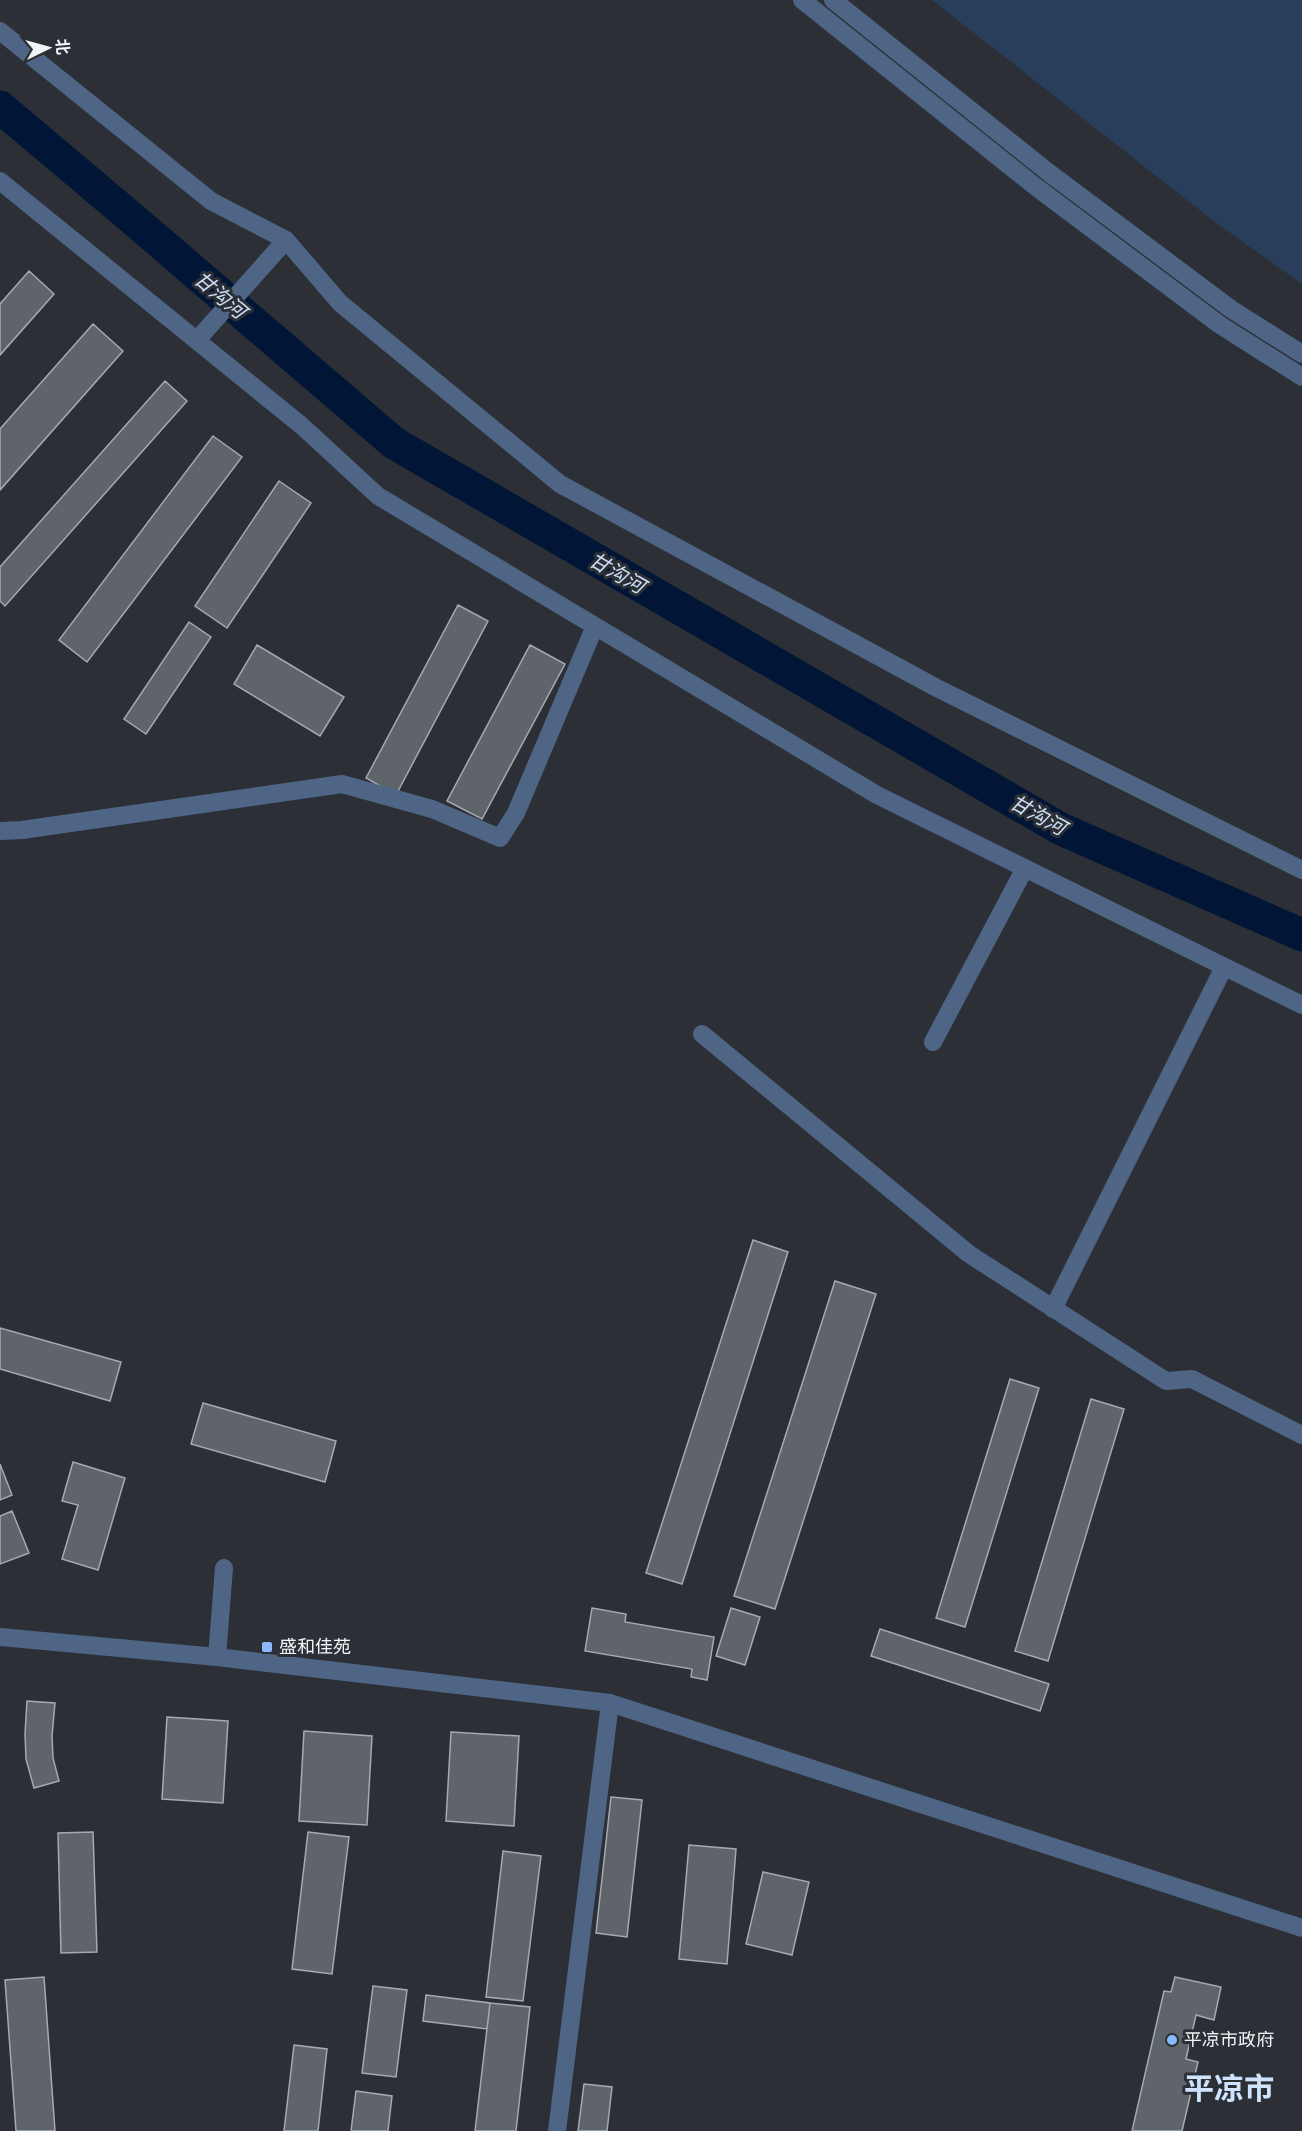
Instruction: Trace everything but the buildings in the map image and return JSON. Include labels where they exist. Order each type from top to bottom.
[{"type":"street","points":[[802,0],[1036,187],[1220,325],[1302,377]]},
{"type":"street","points":[[833,0],[1076,192],[1231,309],[1302,354]]},
{"type":"street","points":[[0,31],[211,201],[286,240],[340,303],[560,484],[935,687],[1302,870]]},
{"type":"street","points":[[0,181],[302,426],[378,496],[877,795],[1302,1005]]},
{"type":"street","points":[[197,340],[286,240]]},
{"type":"street","points":[[0,831],[22,830],[342,784],[432,809],[500,838],[516,813],[595,626]]},
{"type":"street","points":[[933,1042],[1025,868]]},
{"type":"street","points":[[1053,1309],[1224,967]]},
{"type":"street","points":[[702,1034],[969,1254],[1166,1381],[1192,1379],[1302,1435]]},
{"type":"street","points":[[217,1657],[224,1568]]},
{"type":"street","points":[[0,1637],[217,1657],[610,1702],[1302,1928]]},
{"type":"street","points":[[557,2131],[610,1702]]},
{"type":"shaded area","points":[[932,0],[1302,0],[1302,284],[1215,222]]},
{"type":"waterway","name":"甘沟河","points":[[0,107],[394,443],[1061,829],[1302,935]]},
{"type":"place","name":"盛和佳苑","points":[[267,1647]]},
{"type":"place","name":"平凉市政府","points":[[1172,2040]]},
{"type":"district","name":"平凉市","points":[[1229,2089]]}]
